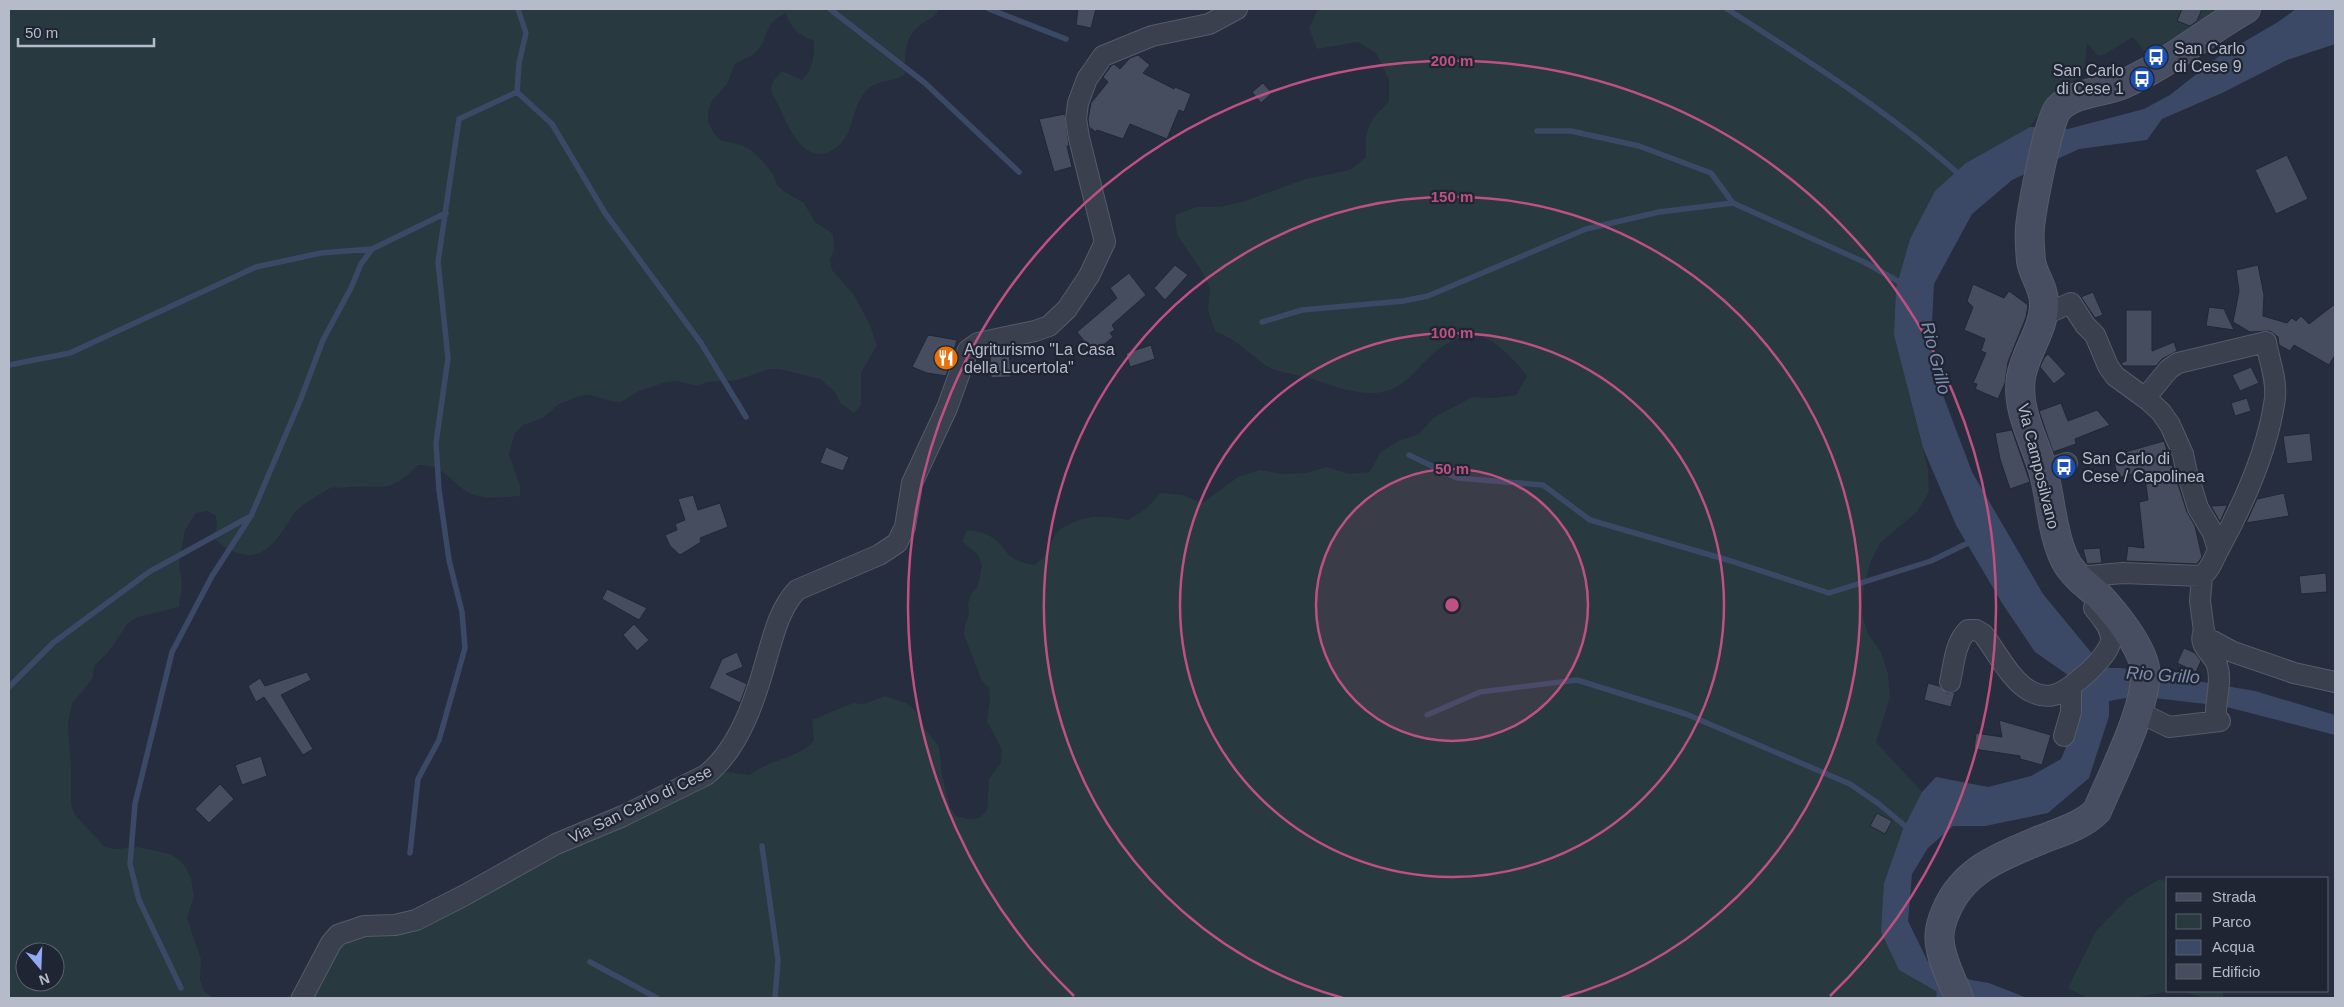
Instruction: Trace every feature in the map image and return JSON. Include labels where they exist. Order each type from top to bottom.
[{"type":"street","name":"Via San Carlo di Cese","points":[[302,998],[331,943],[338,935],[364,926],[395,926],[416,920],[556,844],[622,816],[706,775],[726,756],[754,701],[773,635],[787,601],[797,590],[879,555],[897,543],[903,534],[912,483],[947,408],[968,350],[978,343],[1035,332],[1049,326],[1067,309],[1089,276],[1105,242],[1076,119],[1078,103],[1087,79],[1103,56],[1152,36],[1209,24],[1237,9]]},
{"type":"street","points":[[2041,320],[2044,303],[2042,287],[2032,264],[2030,227],[2050,127],[2058,110],[2076,97],[2121,85],[2176,54],[2246,9]]},
{"type":"street","points":[[2041,320],[2071,303],[2085,325],[2095,334],[2115,376],[2161,412],[2178,440],[2198,508],[2213,533],[2218,550]]},
{"type":"street","name":"Via Camposilvano","points":[[1959,998],[1940,947],[1941,923],[1958,887],[1978,868],[2007,853],[2076,826],[2089,819],[2097,810],[2140,707],[2145,669],[2138,651],[2123,625],[2098,596],[2077,577],[2063,558],[2060,548],[2055,467],[2021,410],[2020,386],[2025,357],[2041,320]]},
{"type":"street","points":[[2077,577],[2123,574],[2202,576],[2212,567],[2218,550],[2232,527],[2263,451],[2275,397],[2275,378],[2266,342],[2178,363],[2169,368],[2145,398]]},
{"type":"street","points":[[2202,576],[2200,601],[2204,631],[2207,638],[2233,652],[2294,673],[2335,682]]},
{"type":"street","name":"Via Camposilvano","points":[[1950,682],[1958,646],[1963,634],[1968,630],[1976,630],[1982,634],[2016,681],[2024,688],[2041,696],[2051,696],[2072,686],[2106,653],[2110,646],[2110,629],[2085,596],[2077,577]]},
{"type":"street","points":[[2140,707],[2169,727],[2217,718],[2218,673],[2214,659],[2203,644],[2201,637],[2204,631]]},
{"type":"street","points":[[2064,736],[2071,712],[2072,686]]},
{"type":"green space","points":[[9,9],[939,9],[933,17],[918,27],[909,38],[906,51],[905,74],[896,79],[876,84],[863,94],[846,137],[836,148],[816,154],[801,145],[789,128],[771,91],[776,77],[782,71],[802,80],[809,72],[813,57],[814,41],[796,31],[786,13],[769,27],[763,42],[755,53],[735,64],[727,84],[712,101],[708,111],[708,121],[713,132],[720,140],[741,145],[751,150],[773,174],[777,185],[804,203],[815,222],[833,234],[834,250],[830,260],[832,270],[854,295],[869,323],[877,345],[861,373],[861,405],[854,413],[840,403],[836,393],[820,379],[779,369],[769,369],[738,380],[707,382],[697,386],[677,381],[666,382],[639,391],[621,402],[590,395],[580,396],[559,404],[543,418],[523,425],[515,433],[509,454],[520,486],[520,496],[496,498],[478,496],[465,490],[435,468],[418,465],[398,482],[383,487],[328,489],[296,511],[272,545],[259,553],[251,555],[235,552],[220,544],[213,537],[217,527],[216,516],[207,511],[196,513],[185,530],[179,562],[182,585],[179,607],[138,617],[128,623],[110,650],[94,666],[93,677],[72,703],[68,724],[71,805],[75,815],[105,847],[116,849],[138,847],[170,854],[180,860],[186,868],[191,878],[194,897],[187,918],[201,959],[200,980],[204,991],[214,998],[9,998]]},
{"type":"green space","points":[[1318,9],[2231,9],[2150,59],[2133,37],[2105,54],[2098,56],[2087,43],[2085,66],[2079,77],[2057,90],[2030,127],[1966,163],[1910,239],[1896,288],[1894,335],[1928,469],[1929,492],[1917,512],[1880,543],[1870,564],[1861,610],[1868,634],[1881,652],[1888,674],[1890,698],[1876,742],[1922,792],[1903,829],[1884,883],[1944,998],[286,998],[295,991],[305,974],[319,942],[334,924],[340,921],[357,919],[404,917],[727,772],[750,775],[766,765],[800,752],[814,741],[812,720],[853,703],[864,704],[885,696],[906,703],[915,710],[925,729],[939,746],[942,775],[950,807],[956,816],[967,819],[979,818],[987,811],[989,779],[1001,762],[1002,750],[987,721],[990,699],[989,688],[982,681],[964,635],[969,615],[968,604],[971,594],[978,586],[982,565],[978,555],[962,541],[967,530],[990,536],[1011,557],[1034,565],[1045,556],[1059,530],[1076,521],[1097,517],[1128,520],[1146,509],[1160,493],[1182,495],[1202,503],[1238,477],[1260,470],[1283,474],[1306,473],[1327,467],[1349,474],[1370,472],[1380,453],[1398,441],[1419,434],[1433,418],[1472,397],[1494,398],[1516,395],[1527,376],[1512,358],[1498,346],[1478,336],[1463,337],[1443,346],[1430,356],[1408,379],[1391,390],[1367,393],[1275,370],[1265,365],[1236,342],[1215,331],[1208,310],[1210,288],[1201,270],[1177,235],[1175,215],[1197,207],[1219,207],[1242,202],[1305,179],[1350,170],[1366,157],[1366,139],[1369,126],[1376,115],[1389,102],[1389,80],[1376,53],[1358,42],[1317,49],[1309,28]]},
{"type":"green space","points":[[2160,879],[2166,881],[2166,992],[2135,998],[2088,998],[2068,988],[2096,931],[2128,898]]},
{"type":"green space","points":[[2183,992],[2223,992],[2223,998],[2207,998]]},
{"type":"water","points":[[2296,9],[2335,9],[2335,44],[2287,60],[2222,93],[2162,119],[2147,140],[2079,149],[2012,180],[1972,214],[1934,284],[1931,342],[1938,382],[1972,472],[2043,594],[2104,668],[2121,668],[2255,691],[2335,715],[2335,735],[2223,706],[2137,696],[2109,701],[2109,716],[2089,778],[2048,813],[1985,826],[1953,826],[1928,848],[1912,874],[1908,921],[1928,962],[1971,980],[1989,983],[2027,998],[1951,998],[1899,970],[1881,932],[1884,883],[1903,829],[1922,792],[1936,777],[1988,787],[2031,776],[2061,759],[2079,717],[2081,697],[2068,675],[2035,652],[2002,603],[1956,525],[1923,448],[1894,335],[1896,288],[1910,239],[1935,191],[1966,163],[2030,127],[2068,129],[2144,109],[2170,95],[2218,57],[2278,22]]},
{"type":"building","points":[[1078,9],[1096,9],[1091,28],[1076,25]]},
{"type":"building","points":[[2182,9],[2202,9],[2197,21],[2190,26],[2177,21]]},
{"type":"building","points":[[1138,55],[1150,65],[1143,73],[1174,89],[1175,87],[1191,94],[1184,112],[1179,110],[1167,139],[1130,124],[1123,139],[1097,130],[1096,132],[1089,127],[1088,119],[1091,103],[1108,82],[1103,77],[1114,64],[1120,69],[1130,58]]},
{"type":"building","points":[[1263,83],[1272,93],[1261,103],[1252,92]]},
{"type":"building","points":[[1065,114],[1069,146],[1067,146],[1072,167],[1054,172],[1039,119]]},
{"type":"building","points":[[2287,155],[2308,199],[2276,214],[2255,170]]},
{"type":"building","points":[[1175,265],[1188,275],[1165,300],[1154,288]]},
{"type":"building","points":[[2258,265],[2264,295],[2263,316],[2287,323],[2292,318],[2296,321],[2301,316],[2309,324],[2335,304],[2335,355],[2329,365],[2294,345],[2290,351],[2279,345],[2278,337],[2270,331],[2250,332],[2233,322],[2239,291],[2236,270]]},
{"type":"building","points":[[1129,273],[1146,295],[1112,325],[1115,330],[1110,333],[1113,337],[1094,353],[1077,332],[1117,298],[1110,288]]},
{"type":"building","points":[[1973,284],[2004,298],[2009,291],[2028,305],[2026,317],[2008,362],[2005,383],[1998,399],[1975,389],[1977,384],[1973,383],[1986,353],[1981,351],[1985,339],[1964,330],[1973,307],[1967,301]]},
{"type":"building","points":[[2093,292],[2103,315],[2095,318],[2081,297]]},
{"type":"building","points":[[2209,307],[2224,309],[2234,330],[2206,326]]},
{"type":"building","points":[[2126,310],[2152,310],[2152,351],[2174,342],[2177,351],[2162,359],[2156,366],[2123,366],[2121,363],[2126,361]]},
{"type":"building","points":[[928,335],[957,340],[946,376],[927,373],[912,367]]},
{"type":"building","points":[[1151,345],[1155,359],[1130,367],[1126,353]]},
{"type":"building","points":[[1009,349],[1011,377],[991,378],[990,353]]},
{"type":"building","points":[[2048,354],[2066,374],[2054,384],[2040,367]]},
{"type":"building","points":[[2251,367],[2259,383],[2240,391],[2232,375]]},
{"type":"building","points":[[2247,398],[2251,411],[2235,416],[2231,403]]},
{"type":"building","points":[[2061,403],[2068,421],[2097,410],[2110,425],[2075,439],[2076,444],[2053,452],[2039,411]]},
{"type":"building","points":[[2012,430],[2030,482],[2010,489],[2000,459],[1995,433]]},
{"type":"building","points":[[2310,433],[2313,461],[2287,464],[2283,436]]},
{"type":"building","points":[[2164,441],[2187,512],[2195,526],[2202,557],[2197,564],[2126,561],[2128,546],[2144,548],[2139,502],[2148,500],[2144,471],[2118,478],[2114,462],[2127,458],[2125,452]]},
{"type":"building","points":[[826,447],[849,457],[843,471],[820,463]]},
{"type":"building","points":[[2284,493],[2289,516],[2246,523],[2257,499]]},
{"type":"building","points":[[693,495],[698,510],[720,503],[728,527],[700,538],[701,542],[680,555],[670,546],[665,535],[677,530],[675,524],[685,520],[678,499]]},
{"type":"building","points":[[2211,506],[2227,506],[2220,522]]},
{"type":"building","points":[[2100,548],[2102,563],[2087,564],[2083,549]]},
{"type":"building","points":[[2326,573],[2327,592],[2301,594],[2299,576]]},
{"type":"building","points":[[607,589],[647,608],[639,620],[602,599]]},
{"type":"building","points":[[634,624],[649,640],[637,651],[623,635]]},
{"type":"building","points":[[2184,648],[2195,653],[2201,661],[2196,672],[2177,663]]},
{"type":"building","points":[[737,652],[743,667],[726,674],[747,684],[740,703],[709,688],[722,659]]},
{"type":"building","points":[[307,672],[311,680],[281,695],[313,749],[303,755],[264,697],[256,702],[248,686],[260,678],[265,686]]},
{"type":"building","points":[[1928,683],[1939,686],[1947,693],[1955,692],[1951,707],[1924,700]]},
{"type":"building","points":[[1999,720],[2051,735],[2042,765],[2020,759],[2020,756],[1974,749],[1976,733],[2002,737]]},
{"type":"building","points":[[261,756],[267,776],[242,785],[235,765]]},
{"type":"building","points":[[220,784],[234,799],[209,823],[195,809]]},
{"type":"building","points":[[1877,813],[1892,821],[1885,834],[1870,826]]},
{"type":"waterway","points":[[410,853],[418,779],[439,740],[465,648],[462,612],[449,560],[439,490],[436,443],[448,358],[438,262],[459,119],[517,92],[519,63],[526,33],[518,9]]},
{"type":"waterway","points":[[830,9],[925,83],[1019,172]]},
{"type":"waterway","points":[[989,9],[1066,39]]},
{"type":"waterway","points":[[1727,9],[1877,109],[1906,130],[1961,176]]},
{"type":"waterway","points":[[517,92],[552,124],[605,213],[701,343],[746,417]]},
{"type":"waterway","points":[[1537,131],[1571,131],[1639,146],[1711,173],[1733,203]]},
{"type":"waterway","points":[[1262,322],[1302,310],[1403,301],[1428,296],[1586,229],[1659,212],[1733,203],[1864,262],[1903,284]]},
{"type":"waterway","points":[[9,365],[70,353],[256,267],[321,253],[372,249],[446,213]]},
{"type":"waterway","points":[[181,988],[139,900],[130,864],[135,804],[172,652],[212,576],[251,516],[300,401],[323,340],[351,288],[361,264],[372,249]]},
{"type":"waterway","points":[[1409,455],[1457,478],[1543,485],[1590,520],[1731,561],[1829,593],[1931,561],[1974,540]]},
{"type":"waterway","points":[[9,687],[53,643],[149,572],[249,517]]},
{"type":"waterway","points":[[1427,715],[1480,692],[1577,680],[1686,714],[1850,784],[1879,804],[1911,831]]},
{"type":"waterway","points":[[762,846],[778,960],[775,998]]},
{"type":"waterway","points":[[590,962],[657,998]]},
{"type":"waterway","points":[[1939,998],[1940,985]]},
{"type":"place","name":"San Carlo di Cese 9","points":[[2156,57]]},
{"type":"place","name":"San Carlo di Cese 1","points":[[2142,79]]},
{"type":"place","name":"Agriturismo \"La Casa della Lucertola\"","points":[[946,358]]},
{"type":"place","name":"San Carlo di Cese / Capolinea","points":[[2064,467]]},
{"type":"water label","name":"Rio Grillo","points":[[1936,358]]},
{"type":"water label","name":"Rio Grillo","points":[[2163,675]]}]
